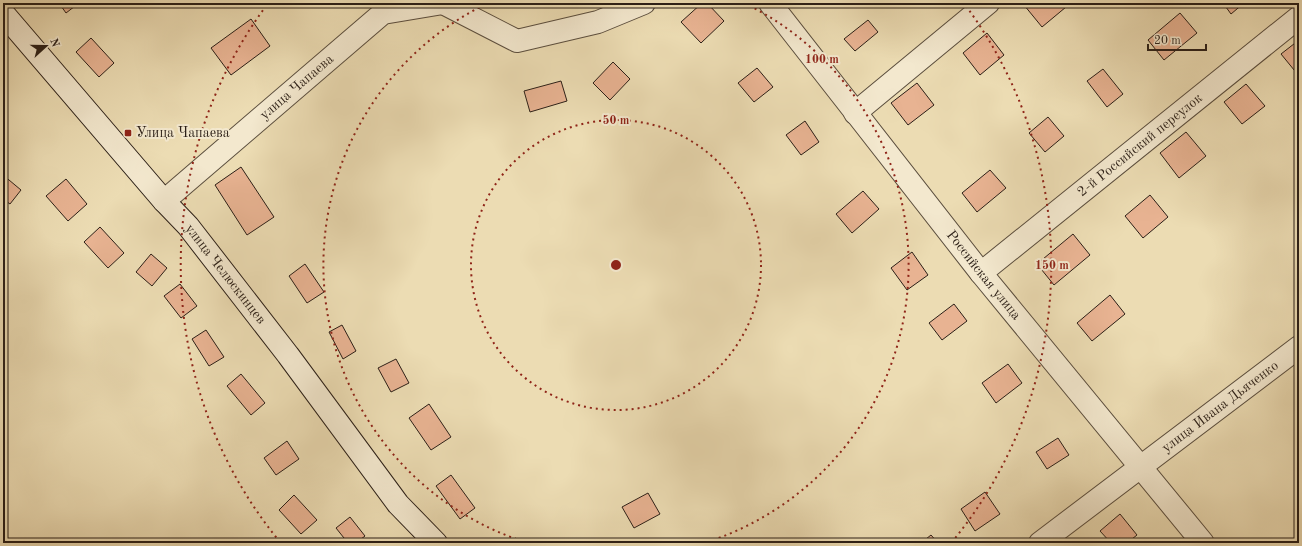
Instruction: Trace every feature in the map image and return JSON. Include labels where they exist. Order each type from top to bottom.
[{"type":"street","points":[[443,3],[517,41],[598,22],[644,3]]},
{"type":"street","name":"улица Чапаева","points":[[164,201],[382,13],[443,3]]},
{"type":"street","name":"Российская улица","points":[[770,3],[981,273],[1203,543]]},
{"type":"street","points":[[855,113],[988,3]]},
{"type":"street","name":"улица Челюскинцев","points":[[3,13],[164,201],[188,226],[283,349],[398,504],[436,543]]},
{"type":"street","name":"2-й Российский переулок","points":[[981,273],[1299,17]]},
{"type":"street","name":"улица Ивана Дьяченко","points":[[1040,543],[1299,347]]},
{"type":"building","points":[[59,3],[79,3],[66,13]]},
{"type":"building","points":[[702,3],[707,3],[724,21],[701,43],[681,22]]},
{"type":"building","points":[[1026,3],[1062,3],[1066,7],[1042,27],[1024,5]]},
{"type":"building","points":[[1223,3],[1244,3],[1231,14]]},
{"type":"building","points":[[1180,13],[1197,33],[1164,60],[1148,40]]},
{"type":"building","points":[[251,19],[270,46],[231,75],[211,48]]},
{"type":"building","points":[[868,20],[878,32],[855,51],[844,39]]},
{"type":"building","points":[[987,33],[1004,55],[980,75],[963,53]]},
{"type":"building","points":[[91,38],[114,63],[99,77],[76,52]]},
{"type":"building","points":[[1299,40],[1299,76],[1281,54]]},
{"type":"building","points":[[613,62],[630,79],[610,100],[593,83]]},
{"type":"building","points":[[757,68],[773,87],[754,102],[738,83]]},
{"type":"building","points":[[1103,69],[1123,94],[1107,107],[1087,81]]},
{"type":"building","points":[[561,81],[567,101],[530,112],[524,91]]},
{"type":"building","points":[[917,83],[934,105],[908,125],[891,103]]},
{"type":"building","points":[[1246,84],[1265,106],[1242,124],[1224,102]]},
{"type":"building","points":[[1048,117],[1064,136],[1045,152],[1029,133]]},
{"type":"building","points":[[805,121],[819,142],[801,155],[786,135]]},
{"type":"building","points":[[1186,132],[1206,156],[1179,178],[1160,153]]},
{"type":"building","points":[[241,167],[274,217],[247,235],[215,185]]},
{"type":"building","points":[[990,170],[1006,188],[977,212],[962,193]]},
{"type":"building","points":[[3,175],[21,190],[10,204],[3,199]]},
{"type":"building","points":[[66,179],[87,204],[68,221],[46,196]]},
{"type":"building","points":[[863,191],[879,209],[852,233],[836,214]]},
{"type":"building","points":[[1150,195],[1168,217],[1143,238],[1125,216]]},
{"type":"building","points":[[100,227],[124,253],[108,268],[84,242]]},
{"type":"building","points":[[1073,234],[1090,255],[1054,285],[1037,264]]},
{"type":"building","points":[[912,252],[928,275],[907,290],[891,268]]},
{"type":"building","points":[[151,254],[167,268],[152,286],[136,272]]},
{"type":"building","points":[[305,264],[324,292],[307,303],[289,276]]},
{"type":"building","points":[[180,284],[197,306],[181,318],[164,296]]},
{"type":"building","points":[[1110,295],[1125,314],[1092,341],[1077,323]]},
{"type":"building","points":[[954,304],[967,321],[942,340],[929,323]]},
{"type":"building","points":[[342,325],[356,351],[343,359],[329,332]]},
{"type":"building","points":[[206,330],[224,357],[209,366],[192,339]]},
{"type":"building","points":[[396,359],[409,383],[391,392],[378,368]]},
{"type":"building","points":[[1008,364],[1022,383],[996,403],[982,383]]},
{"type":"building","points":[[241,374],[265,403],[251,415],[227,386]]},
{"type":"building","points":[[429,404],[451,437],[431,450],[409,418]]},
{"type":"building","points":[[1058,438],[1069,455],[1047,469],[1036,452]]},
{"type":"building","points":[[287,441],[299,459],[276,475],[264,458]]},
{"type":"building","points":[[451,475],[475,508],[460,519],[436,486]]},
{"type":"building","points":[[985,492],[1000,514],[975,531],[961,509]]},
{"type":"building","points":[[648,493],[660,514],[634,528],[622,507]]},
{"type":"building","points":[[294,495],[317,520],[301,534],[279,510]]},
{"type":"building","points":[[1120,514],[1137,535],[1127,543],[1111,543],[1100,531]]},
{"type":"building","points":[[350,517],[365,536],[356,543],[348,543],[336,528]]},
{"type":"building","points":[[931,535],[938,543],[921,543]]},
{"type":"place","name":"Улица Чапаева","points":[[128,133]]}]
